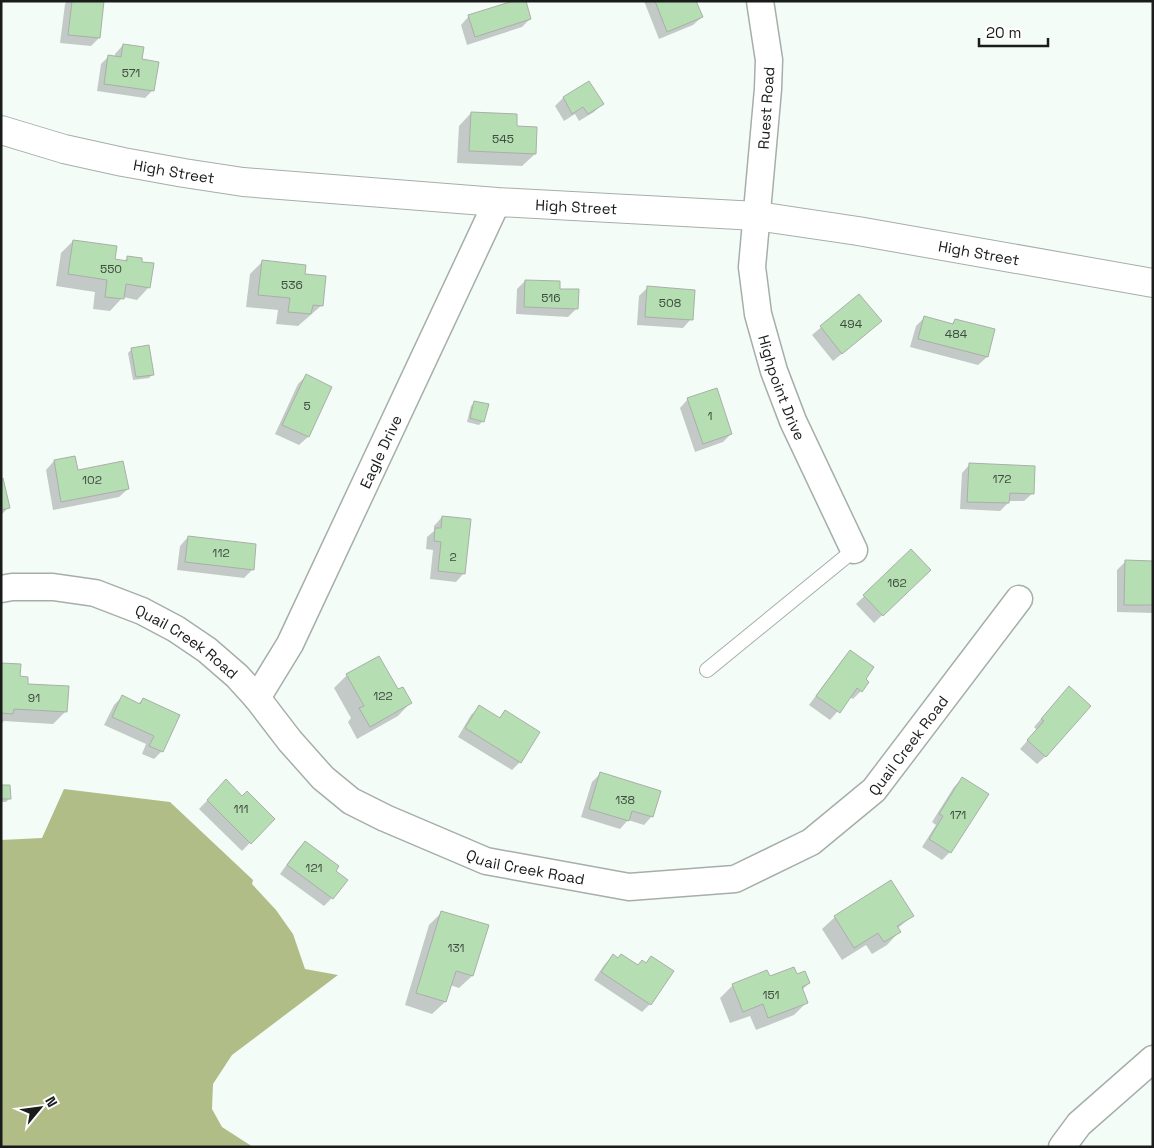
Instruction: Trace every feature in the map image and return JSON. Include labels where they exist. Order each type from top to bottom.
[{"type":"street","name":"Ruest Road","points":[[757,216],[769,60],[760,1]]},
{"type":"street","name":"High Street","points":[[1,130],[64,149],[184,173],[243,182],[497,202],[757,216],[858,231],[1153,283]]},
{"type":"street","name":"Eagle Drive","points":[[257,698],[290,644],[497,202]]},
{"type":"street","name":"Highpoint Drive","points":[[757,216],[752,267],[758,314],[774,371],[793,421],[854,550]]},
{"type":"street","name":"Quail Creek Road","points":[[1,588],[53,587],[95,593],[142,611],[208,650],[238,676],[290,741],[323,778],[351,801],[385,818],[486,861],[629,887],[735,879],[811,842],[874,790],[1019,599]]},
{"type":"street","points":[[1062,1147],[1079,1124],[1153,1059]]},
{"type":"lane","points":[[707,670],[854,550]]},
{"type":"green space","points":[[64,789],[170,802],[253,880],[252,884],[276,910],[293,934],[305,969],[338,975],[232,1055],[213,1084],[212,1109],[222,1127],[253,1147],[1,1147],[1,840],[42,838]]},
{"type":"building","points":[[72,1],[104,1],[100,38],[68,35]]},
{"type":"building","points":[[513,1],[526,1],[531,19],[475,37],[468,15]]},
{"type":"building","points":[[655,1],[696,1],[703,17],[667,32]]},
{"type":"building","points":[[123,44],[144,47],[142,59],[159,62],[154,91],[104,84],[108,55],[121,57]]},
{"type":"building","points":[[589,81],[604,104],[588,114],[583,107],[572,114],[563,97]]},
{"type":"building","points":[[471,112],[517,114],[517,126],[537,127],[536,154],[469,151]]},
{"type":"building","points":[[73,240],[117,246],[115,259],[127,261],[127,256],[142,258],[142,262],[154,263],[150,288],[126,284],[124,299],[105,297],[107,280],[68,274]]},
{"type":"building","points":[[262,260],[306,265],[305,274],[326,276],[323,306],[313,305],[311,314],[288,312],[290,298],[258,295]]},
{"type":"building","points":[[525,280],[560,281],[560,289],[579,289],[578,309],[524,307]]},
{"type":"building","points":[[647,286],[695,290],[693,320],[645,317]]},
{"type":"building","points":[[859,294],[882,321],[842,354],[820,326]]},
{"type":"building","points":[[924,316],[953,324],[955,319],[995,329],[988,357],[918,339]]},
{"type":"building","points":[[149,345],[154,375],[136,377],[131,348]]},
{"type":"building","points":[[306,374],[332,387],[309,437],[282,425]]},
{"type":"building","points":[[717,388],[732,434],[703,444],[687,398]]},
{"type":"building","points":[[474,401],[489,404],[484,422],[470,418]]},
{"type":"building","points":[[75,456],[78,470],[123,461],[129,489],[61,502],[54,460]]},
{"type":"building","points":[[969,463],[1035,466],[1034,494],[1010,493],[1009,503],[967,502]]},
{"type":"building","points":[[3,478],[10,508],[1,510],[1,479]]},
{"type":"building","points":[[442,516],[471,519],[465,574],[438,571],[441,542],[434,541],[435,528],[441,528]]},
{"type":"building","points":[[188,536],[256,544],[254,570],[185,562]]},
{"type":"building","points":[[911,549],[931,570],[883,616],[863,595]]},
{"type":"building","points":[[1125,560],[1153,561],[1153,605],[1124,605]]},
{"type":"building","points":[[850,650],[874,667],[866,679],[869,682],[862,692],[857,688],[840,713],[816,696]]},
{"type":"building","points":[[379,656],[398,689],[403,687],[412,703],[370,727],[359,708],[364,706],[346,674]]},
{"type":"building","points":[[1,663],[21,664],[20,676],[28,677],[28,684],[69,686],[67,712],[14,709],[13,714],[1,713]]},
{"type":"building","points":[[1069,686],[1091,706],[1046,757],[1027,740],[1044,721],[1041,719]]},
{"type":"building","points":[[122,695],[140,704],[143,698],[180,715],[163,752],[149,746],[154,736],[112,717]]},
{"type":"building","points":[[479,705],[500,718],[505,710],[540,732],[521,763],[465,728]]},
{"type":"building","points":[[600,772],[661,791],[653,817],[632,811],[629,821],[589,809]]},
{"type":"building","points":[[962,777],[989,794],[951,853],[929,839],[943,816],[939,814]]},
{"type":"building","points":[[226,779],[242,796],[247,791],[275,819],[251,844],[207,800]]},
{"type":"building","points":[[1,785],[10,785],[11,799],[1,799]]},
{"type":"building","points":[[305,841],[339,866],[336,871],[348,880],[333,899],[287,865]]},
{"type":"building","points":[[891,880],[914,916],[897,926],[901,932],[884,942],[878,933],[854,948],[834,916]]},
{"type":"building","points":[[441,911],[489,925],[473,976],[456,971],[446,1002],[416,993]]},
{"type":"building","points":[[613,954],[618,958],[621,954],[638,965],[642,960],[646,963],[651,956],[674,971],[651,1005],[601,972]]},
{"type":"building","points":[[794,967],[797,974],[805,971],[810,983],[802,987],[808,1003],[768,1018],[763,1004],[743,1012],[732,984],[767,970],[770,976]]}]
